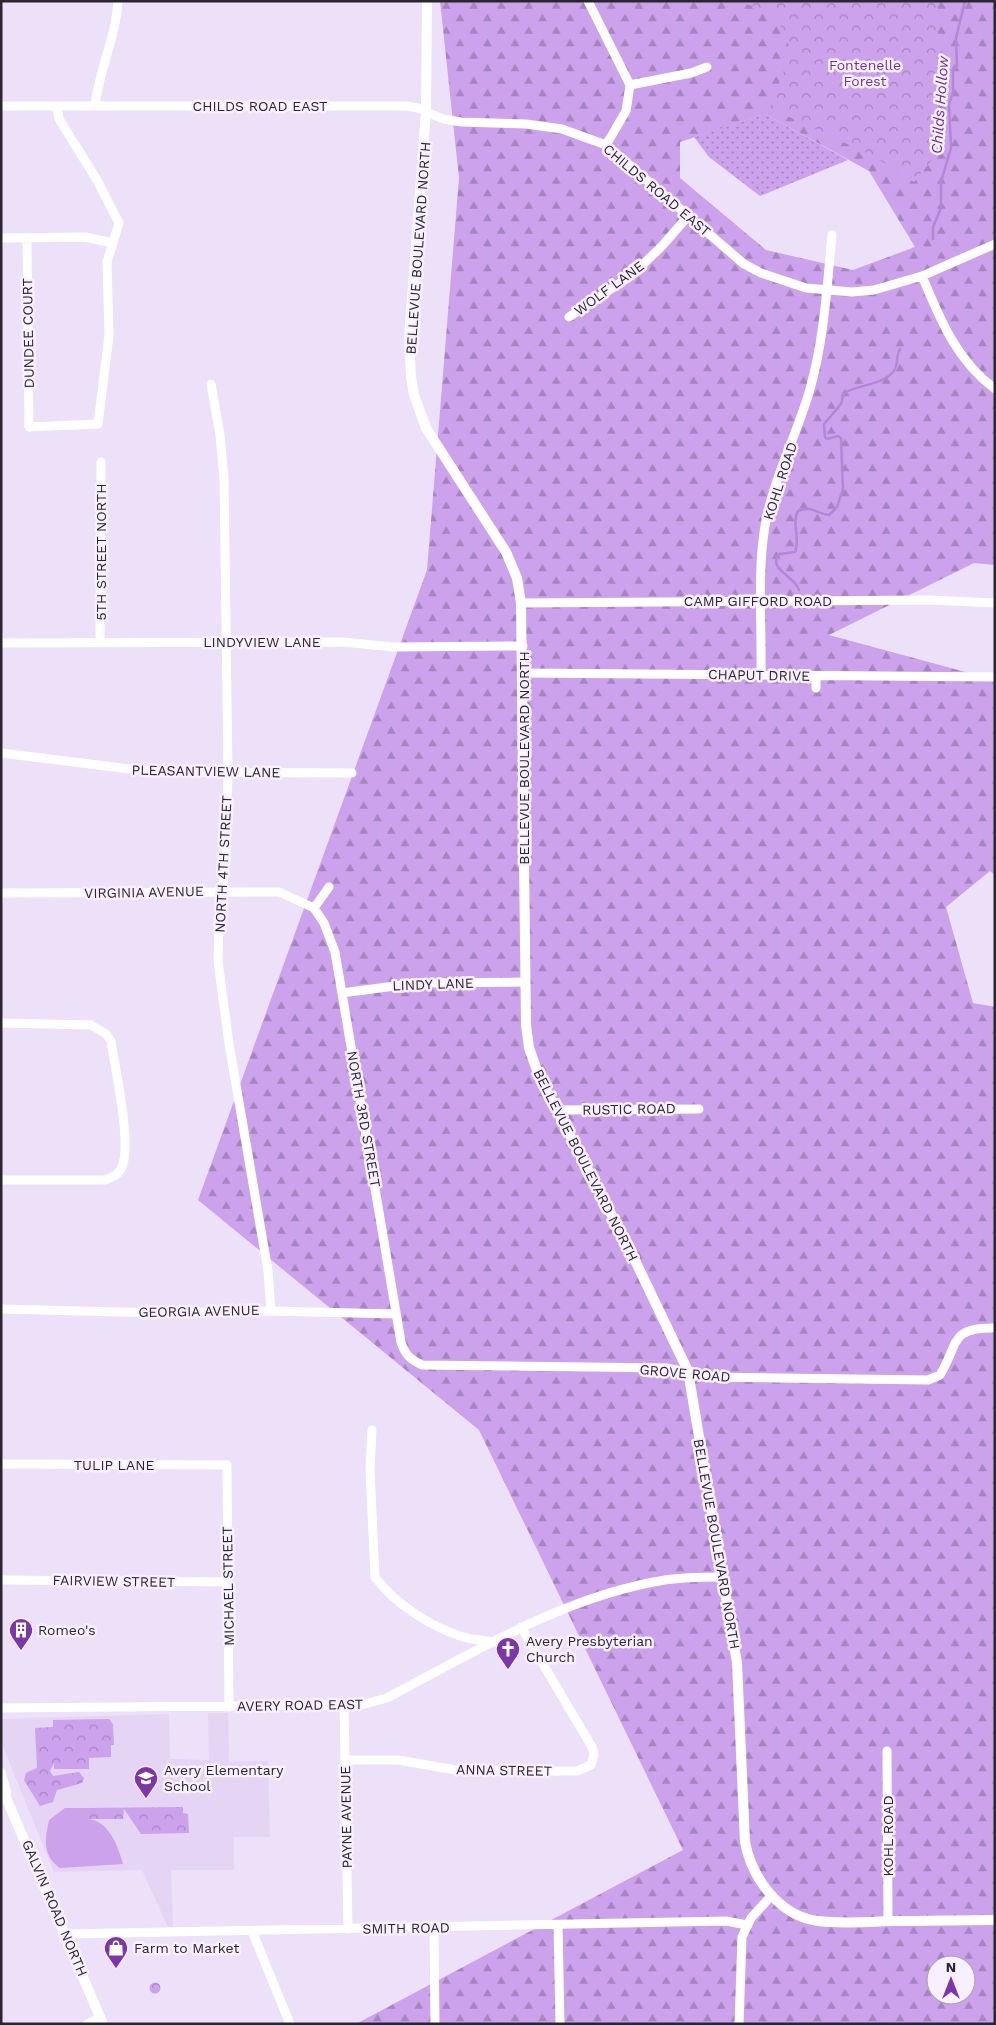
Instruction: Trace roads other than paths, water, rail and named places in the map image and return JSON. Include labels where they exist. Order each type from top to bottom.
[{"type":"main road","name":"BELLEVUE BOULEVARD NORTH","points":[[427,1],[426,111],[409,339],[414,395],[426,428],[506,552],[517,578],[522,603],[525,982],[529,1048],[539,1076],[635,1260],[688,1371],[738,1663],[745,1842],[754,1871],[772,1896],[787,1909],[816,1921],[995,1920]]},
{"type":"main road","name":"GALVIN ROAD NORTH","points":[[1,1773],[4,1789],[102,2021]]},
{"type":"street","points":[[96,106],[98,82],[114,28],[118,1]]},
{"type":"street","points":[[588,1],[630,85],[626,110],[606,146]]},
{"type":"street","points":[[630,85],[691,73],[706,67]]},
{"type":"street","name":"CHILDS ROAD EAST","points":[[1,106],[407,106],[426,111],[443,119],[461,122],[526,124],[562,129],[606,146],[744,264],[782,281],[826,292],[874,290],[922,276],[995,244]]},
{"type":"street","points":[[1,238],[85,238],[100,239],[112,244],[119,223],[97,180],[59,119],[57,106]]},
{"type":"street","name":"WOLF LANE","points":[[569,317],[632,275],[662,246],[689,215]]},
{"type":"street","name":"KOHL ROAD","points":[[761,674],[762,545],[768,509],[812,382],[826,292],[832,235]]},
{"type":"street","name":"DUNDEE COURT","points":[[27,239],[29,427],[98,424],[109,335],[107,262],[112,244]]},
{"type":"street","points":[[922,276],[954,345],[970,367],[995,389]]},
{"type":"street","name":"NORTH 4TH STREET","points":[[211,384],[220,435],[224,479],[228,771],[226,860],[222,891],[218,961],[229,1044],[268,1271],[270,1310]]},
{"type":"street","name":"5TH STREET NORTH","points":[[100,642],[101,462]]},
{"type":"street","name":"CAMP GIFFORD ROAD","points":[[522,603],[928,600],[995,603]]},
{"type":"street","name":"LINDYVIEW LANE","points":[[1,643],[344,642],[393,646],[523,646]]},
{"type":"street","name":"CHAPUT DRIVE","points":[[523,673],[995,677]]},
{"type":"street","points":[[816,676],[816,688]]},
{"type":"street","name":"PLEASANTVIEW LANE","points":[[1,753],[154,772],[207,774],[228,771],[352,773]]},
{"type":"street","points":[[314,908],[329,887]]},
{"type":"street","name":"VIRGINIA AVENUE","points":[[1,893],[279,892],[314,908]]},
{"type":"street","name":"NORTH 3RD STREET","points":[[314,908],[330,936],[335,952],[401,1342],[404,1352],[409,1358]]},
{"type":"street","name":"LINDY LANE","points":[[342,993],[417,983],[525,982]]},
{"type":"street","points":[[1,1023],[91,1025],[106,1034],[112,1049],[126,1151],[124,1162],[116,1176],[105,1180],[1,1180]]},
{"type":"street","name":"RUSTIC ROAD","points":[[558,1110],[699,1109]]},
{"type":"street","name":"GEORGIA AVENUE","points":[[1,1309],[160,1313],[270,1310],[396,1314]]},
{"type":"street","name":"GROVE ROAD","points":[[409,1358],[422,1365],[659,1368],[688,1371],[704,1377],[928,1380],[940,1375],[953,1344],[959,1336],[982,1328],[995,1328]]},
{"type":"street","points":[[372,1430],[370,1470],[375,1577],[382,1587],[433,1623],[464,1637],[494,1642]]},
{"type":"street","name":"TULIP LANE","points":[[1,1464],[226,1465]]},
{"type":"street","name":"MICHAEL STREET","points":[[226,1465],[229,1707]]},
{"type":"street","name":"AVERY ROAD EAST","points":[[1,1708],[361,1705],[387,1698],[521,1627],[573,1606],[646,1584],[687,1578],[722,1577]]},
{"type":"street","name":"FAIRVIEW STREET","points":[[1,1580],[228,1582]]},
{"type":"street","name":"ANNA STREET","points":[[345,1760],[398,1760],[462,1772],[576,1771],[591,1765],[594,1755],[592,1747],[521,1627]]},
{"type":"street","name":"PAYNE AVENUE","points":[[344,1705],[348,1929]]},
{"type":"street","name":"KOHL ROAD","points":[[887,1751],[888,1922]]},
{"type":"street","points":[[739,2024],[740,1948],[747,1924],[772,1896]]},
{"type":"street","name":"SMITH ROAD","points":[[65,1934],[726,1921],[747,1924]]},
{"type":"street","points":[[558,1925],[560,2024]]},
{"type":"street","points":[[434,1928],[435,2024]]},
{"type":"street","points":[[252,1931],[290,2024]]},
{"type":"street","points":[[87,2024],[102,2021]]},
{"type":"waterway","name":"Childs Hollow","points":[[933,239],[933,227],[941,208],[941,182],[951,148],[949,104],[953,92],[953,71],[957,66],[956,38],[965,1]]},
{"type":"waterway","name":"Childs Hollow","points":[[799,590],[776,564],[776,559],[779,554],[795,552],[797,547],[795,520],[798,511],[811,509],[829,515],[837,507],[843,489],[841,438],[838,436],[827,439],[825,437],[824,424],[841,404],[844,393],[879,381],[891,374],[896,367],[900,349]]},
{"type":"place","name":"Romeo's","points":[[21,1651]]},
{"type":"place","name":"Avery Presbyterian Church","points":[[508,1670]]},
{"type":"place","name":"Avery Elementary School","points":[[146,1799]]},
{"type":"place","name":"Farm to Market","points":[[116,1969]]},
{"type":"park label","name":"Fontenelle Forest","points":[[865,74]]}]
